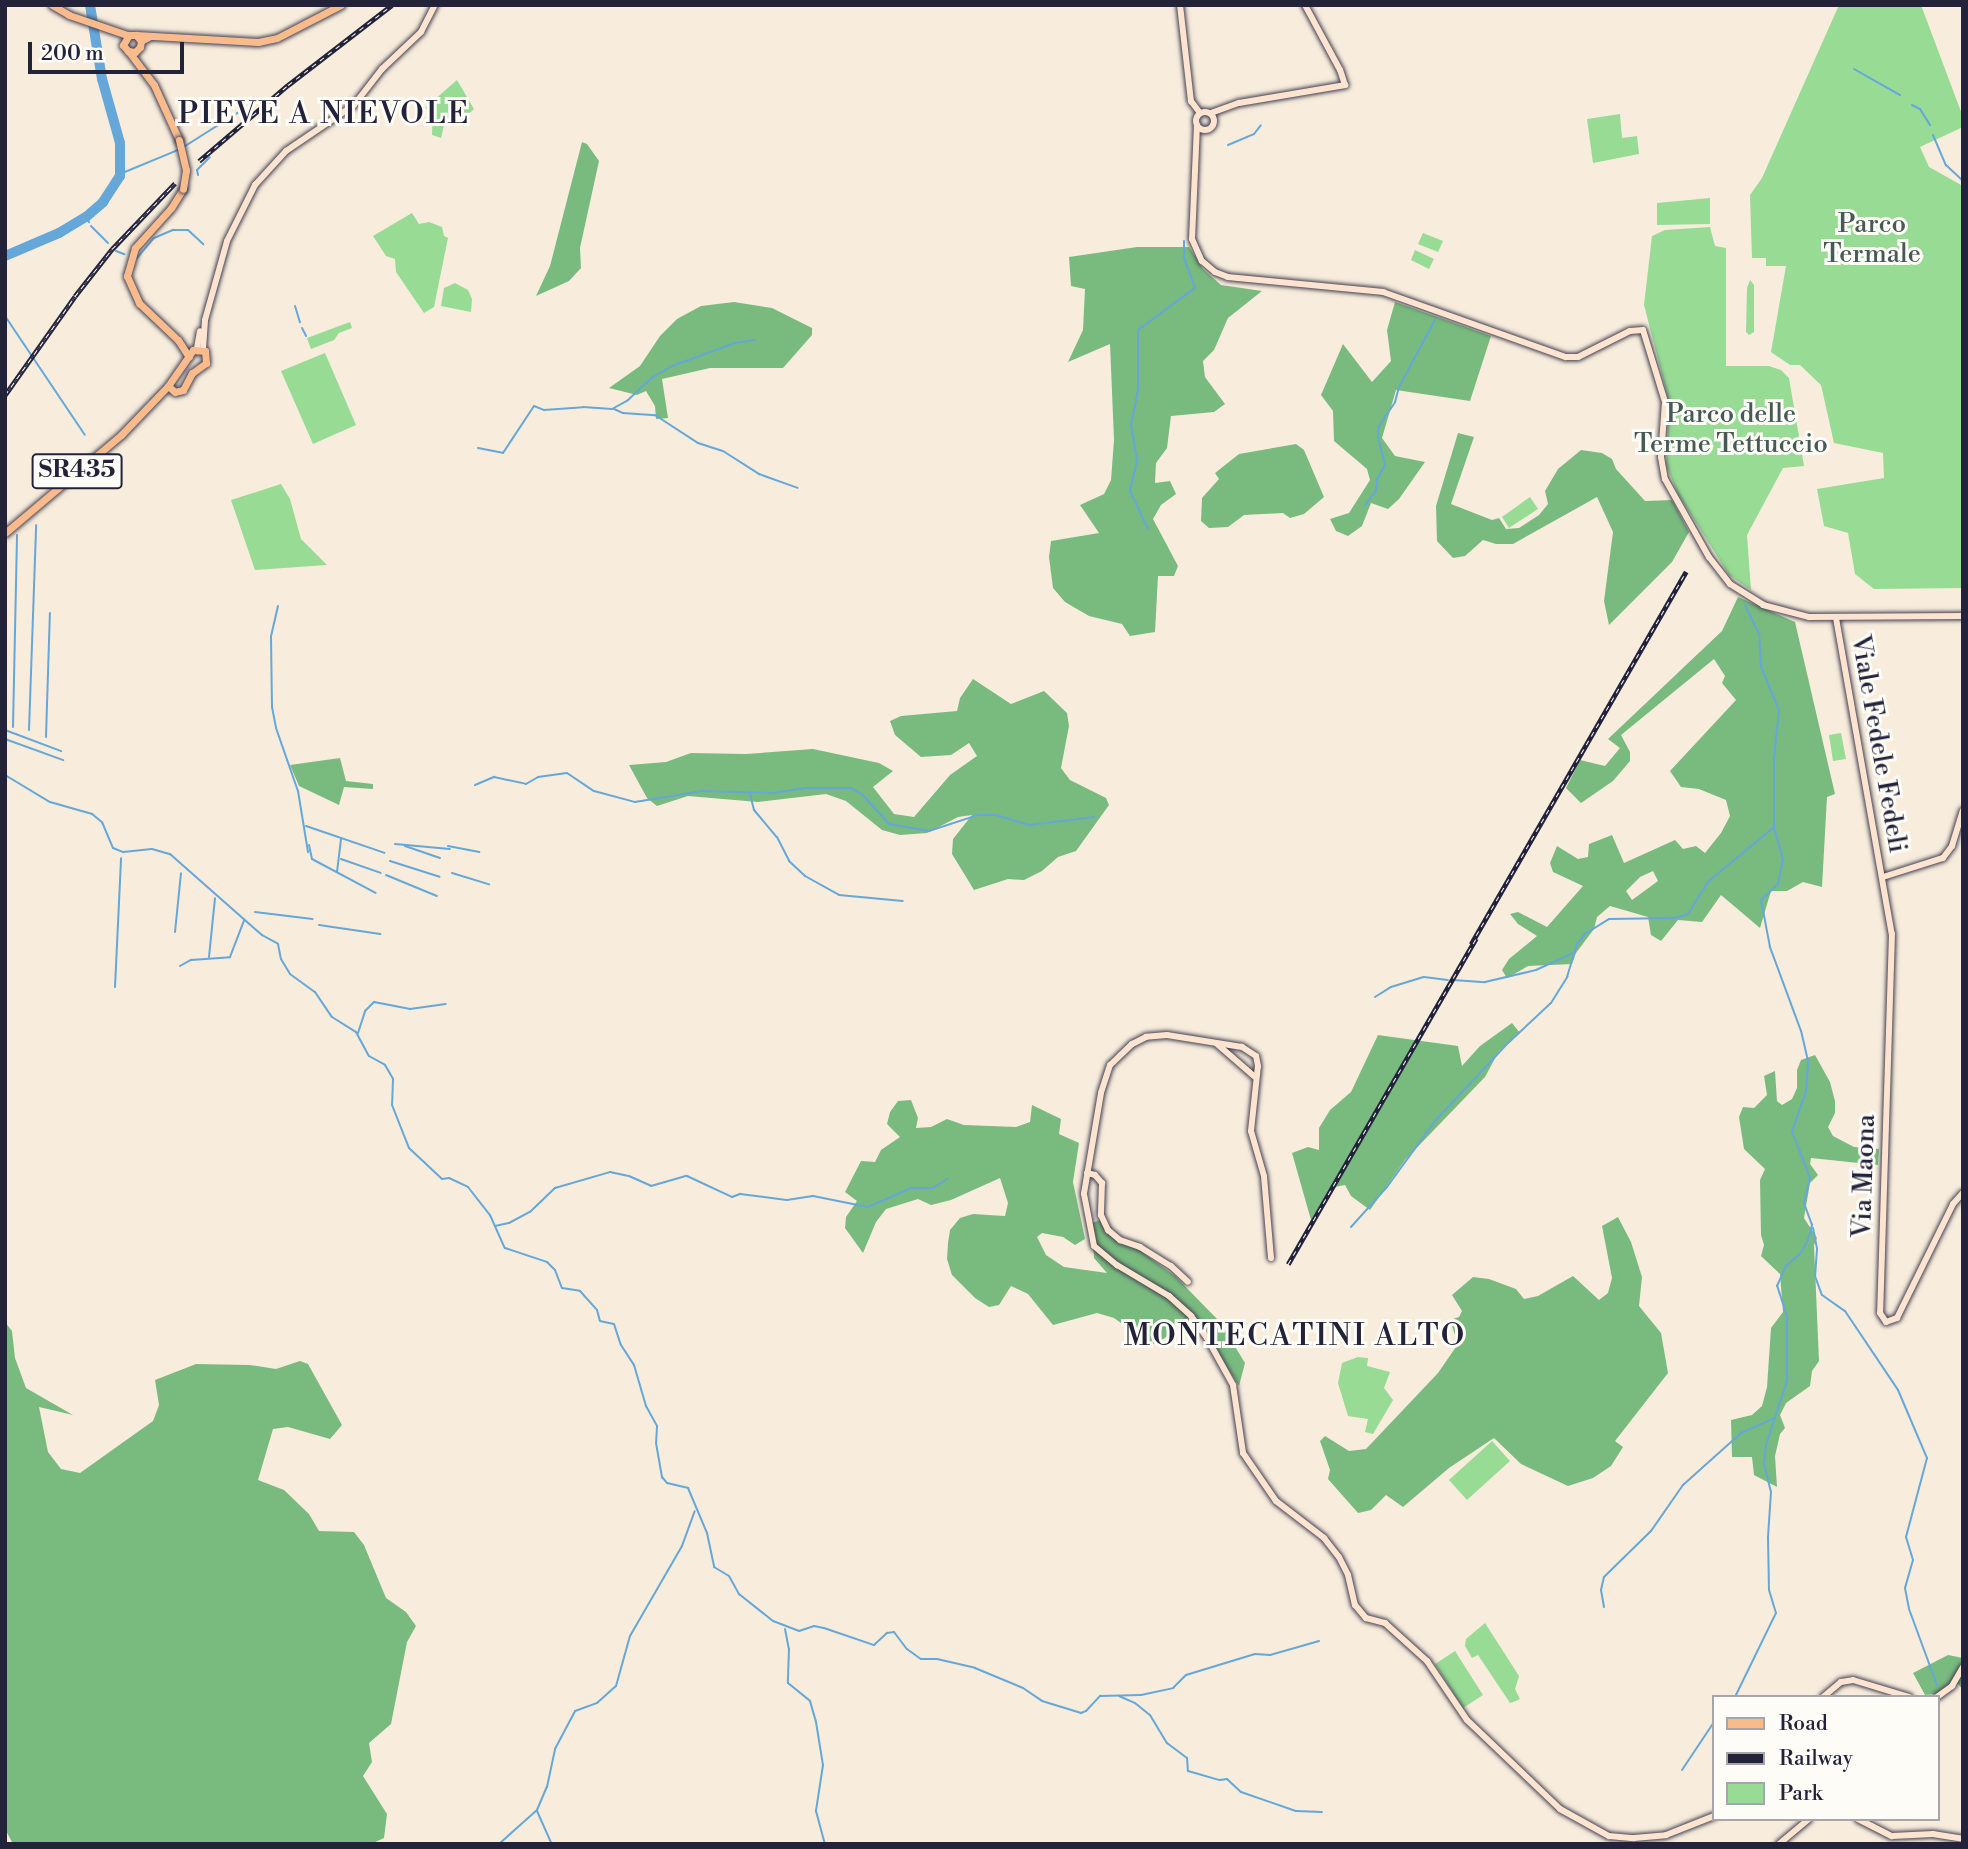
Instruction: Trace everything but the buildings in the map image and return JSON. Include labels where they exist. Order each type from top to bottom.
[{"type":"main road","points":[[52,5],[139,41]]},
{"type":"main road","points":[[129,52],[139,41],[150,36],[239,43],[277,38],[341,5]]},
{"type":"main road","name":"SR435","points":[[5,533],[116,439],[146,407],[171,389],[189,357],[198,349],[228,241],[251,191],[280,156],[353,107],[382,69],[422,30],[435,5]]},
{"type":"main road","points":[[1180,5],[1191,101],[1200,113]]},
{"type":"main road","points":[[1305,5],[1340,70],[1345,85],[1239,103],[1210,113],[1200,113],[1196,117],[1193,245],[1205,265],[1219,274],[1383,292],[1566,357],[1578,357],[1630,331],[1643,330],[1665,402],[1661,457],[1665,480],[1709,557],[1730,584],[1763,605],[1803,616],[1963,616]]},
{"type":"main road","points":[[112,31],[154,85],[184,155],[186,170],[183,189],[171,208],[135,248],[127,271],[135,299],[178,340],[189,357]]},
{"type":"main road","points":[[123,43],[127,36]]},
{"type":"main road","points":[[139,41],[140,65]]},
{"type":"main road","points":[[1197,144],[1223,112],[1239,103]]},
{"type":"main road","points":[[1210,113],[1215,122]]},
{"type":"main road","points":[[1197,125],[1209,130]]},
{"type":"main road","points":[[178,340],[198,349]]},
{"type":"main road","name":"SR435","points":[[171,389],[183,390],[192,373],[206,363],[208,356],[198,349]]},
{"type":"main road","name":"Viale Fedele Fedeli","points":[[1836,618],[1883,877]]},
{"type":"main road","points":[[1883,877],[1943,858],[1952,846],[1963,811]]},
{"type":"main road","name":"Via Maona","points":[[1883,877],[1892,939],[1880,1313],[1886,1322],[1897,1318],[1953,1204],[1963,1193]]},
{"type":"main road","points":[[1271,1258],[1264,1177],[1251,1131],[1258,1063],[1251,1050],[1214,1041],[1158,1035],[1141,1039],[1120,1053],[1110,1065],[1103,1083],[1084,1194],[1094,1246],[1117,1265],[1169,1296],[1191,1316],[1233,1385],[1243,1453],[1276,1501],[1324,1538],[1348,1575],[1355,1605],[1366,1618],[1385,1623],[1427,1661],[1468,1720],[1541,1792],[1577,1821],[1609,1840],[1656,1837],[1713,1816]]},
{"type":"main road","points":[[1214,1041],[1255,1077]]},
{"type":"main road","points":[[1087,1173],[1095,1175],[1102,1183],[1101,1215],[1108,1230],[1120,1240],[1140,1247],[1171,1266],[1188,1282]]},
{"type":"main road","points":[[1940,1695],[1952,1686],[1963,1667]]},
{"type":"main road","points":[[1825,1695],[1841,1682],[1853,1680],[1902,1695]]},
{"type":"main road","points":[[1779,1844],[1807,1821]]},
{"type":"main road","points":[[1862,1821],[1892,1836],[1933,1834],[1963,1839]]},
{"type":"green space","name":"Parco Termale","points":[[1839,5],[1921,5],[1963,117],[1963,127],[1920,147],[1929,167],[1963,186],[1963,588],[1874,589],[1855,574],[1848,533],[1824,526],[1817,489],[1884,478],[1883,453],[1834,443],[1821,385],[1800,365],[1790,365],[1771,352],[1786,266],[1766,266],[1766,258],[1752,258],[1750,195],[1762,178]]},
{"type":"green space","points":[[457,80],[474,109],[460,122],[446,117],[441,138],[432,135],[433,112],[425,108]]},
{"type":"green space","points":[[1620,114],[1622,138],[1637,136],[1639,154],[1593,163],[1587,119]]},
{"type":"green space","points":[[582,142],[587,144],[599,161],[580,248],[581,268],[569,281],[536,296],[550,266]]},
{"type":"green space","points":[[1710,198],[1710,224],[1657,225],[1657,203]]},
{"type":"green space","points":[[412,213],[419,224],[429,222],[442,227],[444,236],[448,238],[434,307],[424,313],[396,272],[395,259],[386,256],[373,236]]},
{"type":"green space","name":"Parco delle Terme Tettuccio","points":[[1710,227],[1715,246],[1726,248],[1726,366],[1769,366],[1781,370],[1789,378],[1804,466],[1783,468],[1747,535],[1751,590],[1729,575],[1678,494],[1666,465],[1669,402],[1644,305],[1652,236],[1665,230]]},
{"type":"green space","points":[[1423,233],[1443,241],[1438,252],[1418,244]]},
{"type":"green space","points":[[1137,247],[1189,247],[1203,269],[1221,285],[1262,291],[1228,318],[1214,350],[1203,361],[1205,377],[1225,404],[1214,412],[1171,416],[1167,448],[1156,463],[1155,483],[1170,481],[1176,494],[1161,505],[1153,519],[1178,566],[1174,576],[1158,576],[1155,632],[1130,636],[1122,624],[1089,616],[1065,602],[1053,588],[1049,557],[1051,541],[1099,533],[1080,505],[1104,494],[1111,480],[1114,440],[1110,344],[1068,362],[1083,330],[1085,289],[1071,286],[1069,257]]},
{"type":"green space","points":[[1415,250],[1434,259],[1429,269],[1411,260]]},
{"type":"green space","points":[[1750,280],[1754,285],[1754,332],[1749,335],[1746,332],[1747,288]]},
{"type":"green space","points":[[455,283],[468,290],[472,299],[471,312],[441,306],[444,288]]},
{"type":"green space","points":[[734,302],[772,308],[812,328],[812,335],[783,368],[710,368],[662,379],[668,418],[656,419],[655,406],[646,391],[637,395],[609,388],[640,366],[660,336],[677,319],[701,306]]},
{"type":"green space","points":[[1395,302],[1491,336],[1470,401],[1396,390],[1382,438],[1395,456],[1425,462],[1399,499],[1388,509],[1371,503],[1362,526],[1348,536],[1336,531],[1330,519],[1349,513],[1370,480],[1367,469],[1334,441],[1333,411],[1321,395],[1343,344],[1372,382],[1391,361],[1387,330]]},
{"type":"green space","points":[[350,322],[352,328],[339,333],[334,340],[311,349],[307,338]]},
{"type":"green space","points":[[325,353],[356,425],[313,444],[281,371]]},
{"type":"green space","points":[[1458,433],[1474,437],[1451,504],[1492,520],[1499,518],[1506,529],[1519,528],[1539,515],[1548,504],[1545,491],[1558,469],[1581,450],[1602,453],[1612,459],[1616,469],[1645,501],[1672,500],[1689,532],[1672,562],[1609,625],[1604,601],[1613,532],[1597,497],[1513,544],[1496,544],[1483,540],[1465,556],[1453,558],[1437,541],[1436,506]]},
{"type":"green space","points":[[1296,444],[1304,450],[1324,497],[1304,514],[1290,518],[1283,513],[1244,515],[1228,527],[1209,528],[1201,521],[1202,498],[1219,479],[1215,473],[1239,454]]},
{"type":"green space","points":[[281,484],[290,499],[301,539],[327,565],[255,570],[231,500]]},
{"type":"green space","points":[[1530,497],[1538,509],[1509,528],[1502,517]]},
{"type":"green space","points":[[1738,597],[1795,622],[1835,794],[1827,797],[1822,887],[1803,882],[1787,891],[1771,891],[1760,928],[1721,895],[1702,922],[1678,920],[1661,941],[1651,935],[1648,917],[1610,906],[1597,917],[1594,929],[1576,953],[1572,964],[1528,966],[1507,978],[1502,970],[1509,959],[1537,936],[1518,924],[1510,914],[1518,912],[1547,927],[1583,886],[1553,872],[1550,863],[1557,846],[1578,859],[1588,857],[1589,844],[1612,835],[1624,863],[1675,840],[1683,849],[1696,846],[1705,853],[1721,833],[1730,816],[1726,800],[1699,789],[1681,787],[1670,771],[1736,700],[1722,683],[1725,676],[1714,659],[1621,735],[1630,752],[1630,761],[1613,781],[1581,803],[1566,788],[1580,760],[1605,766],[1620,748],[1608,739],[1722,631]],"holes":[[[1653,871],[1658,881],[1632,900],[1626,891],[1640,877]]]},
{"type":"green space","points":[[973,679],[1011,704],[1044,691],[1067,713],[1069,726],[1061,768],[1070,780],[1106,798],[1109,805],[1076,851],[1058,857],[1042,871],[1024,880],[1008,879],[974,890],[952,854],[953,839],[972,815],[958,817],[927,833],[900,835],[882,830],[846,801],[826,794],[758,802],[688,796],[657,806],[647,798],[629,765],[666,762],[691,753],[746,754],[813,749],[879,763],[893,771],[873,787],[894,814],[914,817],[950,775],[977,756],[969,743],[951,755],[921,757],[895,735],[890,721],[901,716],[957,711],[960,698]]},
{"type":"green space","points":[[1841,733],[1846,759],[1833,761],[1829,735]]},
{"type":"green space","points":[[340,758],[346,781],[373,784],[373,789],[344,787],[339,805],[299,786],[290,765]]},
{"type":"green space","points":[[1512,1023],[1520,1033],[1499,1051],[1485,1077],[1405,1160],[1370,1210],[1351,1196],[1345,1185],[1330,1188],[1311,1220],[1292,1153],[1308,1147],[1319,1150],[1319,1128],[1330,1110],[1351,1092],[1378,1035],[1458,1046],[1462,1066],[1480,1046]]},
{"type":"green space","points":[[1815,1055],[1830,1082],[1835,1101],[1835,1113],[1828,1127],[1833,1136],[1854,1147],[1879,1149],[1878,1165],[1811,1158],[1810,1164],[1818,1175],[1810,1183],[1804,1218],[1817,1238],[1814,1245],[1819,1361],[1812,1371],[1810,1386],[1786,1403],[1780,1415],[1785,1428],[1780,1434],[1775,1456],[1777,1487],[1754,1475],[1752,1457],[1732,1457],[1731,1420],[1752,1415],[1762,1406],[1767,1387],[1771,1328],[1783,1312],[1780,1274],[1761,1256],[1764,1245],[1761,1235],[1760,1180],[1765,1169],[1744,1149],[1739,1117],[1743,1107],[1754,1108],[1767,1095],[1764,1076],[1775,1071],[1777,1101],[1782,1105],[1792,1099],[1797,1088],[1797,1070],[1801,1060]]},
{"type":"green space","points":[[911,1100],[918,1118],[916,1128],[931,1127],[947,1119],[964,1125],[1016,1127],[1030,1122],[1032,1105],[1061,1119],[1059,1134],[1079,1143],[1073,1182],[1085,1239],[1075,1245],[1063,1237],[1042,1233],[1037,1237],[1046,1255],[1064,1267],[1107,1273],[1094,1258],[1092,1223],[1100,1220],[1118,1243],[1139,1250],[1175,1276],[1220,1322],[1245,1363],[1239,1386],[1194,1314],[1179,1323],[1165,1338],[1151,1345],[1114,1318],[1097,1313],[1053,1325],[1028,1294],[1011,1286],[999,1305],[989,1307],[975,1298],[952,1275],[947,1259],[950,1230],[960,1218],[973,1214],[1005,1216],[1008,1203],[1000,1178],[951,1200],[931,1205],[918,1199],[886,1209],[876,1222],[863,1253],[845,1228],[846,1217],[857,1201],[845,1192],[861,1161],[875,1162],[881,1150],[900,1137],[887,1124],[890,1112],[898,1101]]},
{"type":"green space","points":[[1618,1217],[1631,1242],[1642,1277],[1639,1306],[1661,1333],[1668,1373],[1615,1441],[1623,1447],[1611,1466],[1593,1478],[1568,1486],[1521,1464],[1494,1438],[1449,1468],[1403,1507],[1386,1495],[1371,1510],[1358,1513],[1328,1479],[1330,1470],[1320,1441],[1325,1436],[1349,1451],[1366,1449],[1438,1373],[1458,1344],[1450,1320],[1459,1317],[1462,1311],[1452,1295],[1473,1277],[1489,1279],[1516,1289],[1524,1299],[1538,1296],[1573,1276],[1599,1300],[1608,1293],[1612,1278],[1602,1226]]},
{"type":"green space","points":[[5,1322],[12,1331],[15,1358],[26,1388],[73,1415],[39,1407],[48,1452],[61,1469],[80,1473],[153,1421],[159,1405],[155,1380],[196,1364],[250,1365],[276,1369],[300,1361],[308,1364],[342,1425],[330,1439],[288,1427],[273,1429],[258,1480],[284,1490],[309,1514],[319,1531],[354,1532],[364,1545],[386,1598],[406,1612],[416,1626],[407,1642],[391,1724],[369,1743],[372,1762],[363,1776],[387,1814],[384,1838],[371,1844],[12,1842],[5,1829]]},
{"type":"green space","points":[[1358,1357],[1368,1358],[1367,1366],[1390,1372],[1384,1388],[1393,1400],[1373,1434],[1365,1432],[1368,1419],[1348,1416],[1338,1383],[1342,1363]]},
{"type":"green space","points":[[1492,1441],[1510,1461],[1467,1500],[1449,1480]]},
{"type":"green space","points":[[1485,1623],[1519,1676],[1515,1689],[1520,1699],[1516,1701],[1510,1703],[1478,1655],[1472,1658],[1465,1646],[1466,1639]]},
{"type":"green space","points":[[1455,1651],[1483,1695],[1463,1708],[1435,1664]]},
{"type":"green space","points":[[1948,1655],[1963,1658],[1963,1690],[1958,1684],[1948,1685],[1936,1694],[1925,1695],[1913,1673]]},
{"type":"waterway","points":[[5,256],[59,233],[86,217],[103,202],[120,176],[120,143],[102,79],[90,5]]},
{"type":"waterway","points":[[1854,69],[1900,95]]},
{"type":"waterway","points":[[1912,105],[1920,109],[1930,125]]},
{"type":"waterway","points":[[182,148],[239,112]]},
{"type":"waterway","points":[[1228,145],[1254,134],[1261,125]]},
{"type":"waterway","points":[[1933,135],[1946,165],[1963,181]]},
{"type":"waterway","points":[[120,174],[178,150]]},
{"type":"waterway","points":[[198,175],[197,170],[210,157]]},
{"type":"waterway","points":[[86,217],[89,222]]},
{"type":"waterway","points":[[91,226],[108,243]]},
{"type":"waterway","points":[[137,258],[154,238],[173,230],[188,230],[203,244]]},
{"type":"waterway","points":[[1148,529],[1130,491],[1137,460],[1131,426],[1138,390],[1138,330],[1195,288],[1184,257],[1184,241]]},
{"type":"waterway","points":[[116,251],[124,254]]},
{"type":"waterway","points":[[295,306],[300,322]]},
{"type":"waterway","points":[[5,316],[85,435]]},
{"type":"waterway","points":[[1365,505],[1376,491],[1377,479],[1385,465],[1378,437],[1379,426],[1395,402],[1399,387],[1435,320]]},
{"type":"waterway","points":[[302,328],[306,336]]},
{"type":"waterway","points":[[478,448],[503,453],[534,406],[544,410],[583,407],[612,409],[628,400],[653,377],[672,366],[735,343],[755,340]]},
{"type":"waterway","points":[[614,409],[623,413],[655,415],[698,443],[723,451],[759,474],[798,488]]},
{"type":"waterway","points":[[29,730],[36,525]]},
{"type":"waterway","points":[[13,727],[17,535]]},
{"type":"waterway","points":[[1736,1695],[1776,1613],[1769,1590],[1771,1492],[1764,1463],[1766,1445],[1787,1381],[1787,1316],[1777,1286],[1786,1266],[1800,1254],[1812,1225],[1804,1203],[1810,1178],[1792,1131],[1806,1092],[1808,1061],[1801,1031],[1770,947],[1761,900],[1778,884],[1783,859],[1774,827],[1774,758],[1779,710],[1761,667],[1759,634],[1745,605]]},
{"type":"waterway","points":[[278,606],[271,636],[272,707],[276,728],[298,791],[308,852]]},
{"type":"waterway","points":[[46,737],[50,613]]},
{"type":"waterway","points":[[5,730],[61,751]]},
{"type":"waterway","points":[[5,739],[63,760]]},
{"type":"waterway","points":[[475,785],[494,777],[526,784],[538,777],[567,773],[594,791],[635,802],[702,791],[774,793],[804,788],[851,788],[862,794],[889,824],[929,831],[978,815],[996,815],[1029,825],[1095,817]]},
{"type":"waterway","points":[[5,775],[50,802],[92,814],[102,822],[113,848],[123,852],[152,849],[170,854],[262,935],[278,944],[281,959],[290,974],[315,992],[332,1017],[356,1032],[369,1056],[385,1065],[393,1079],[392,1105],[409,1148],[442,1179],[449,1178],[468,1187],[490,1215],[505,1248],[547,1262],[555,1270],[562,1288],[580,1291],[597,1310],[600,1321],[614,1324],[621,1345],[634,1365],[646,1406],[657,1426],[656,1443],[662,1477],[667,1483],[688,1488],[707,1533],[714,1567],[729,1576],[739,1594],[773,1621],[799,1631],[814,1626],[824,1628],[874,1645],[887,1633],[894,1632],[907,1649],[921,1659],[937,1659],[975,1668],[1023,1688],[1042,1701],[1081,1713],[1100,1696],[1141,1695],[1173,1688],[1186,1675],[1255,1654],[1270,1655],[1319,1641]]},
{"type":"waterway","points":[[750,794],[754,810],[777,837],[789,861],[805,876],[839,895],[903,901]]},
{"type":"waterway","points":[[306,826],[385,853]]},
{"type":"waterway","points":[[1351,1227],[1387,1187],[1435,1121],[1507,1044],[1551,1003],[1567,977],[1577,944],[1585,934],[1609,919],[1676,918],[1688,914],[1709,881],[1773,828]]},
{"type":"waterway","points":[[337,872],[341,839]]},
{"type":"waterway","points":[[395,844],[450,849]]},
{"type":"waterway","points":[[309,845],[312,859],[376,893]]},
{"type":"waterway","points":[[405,846],[440,858]]},
{"type":"waterway","points":[[448,846],[479,852]]},
{"type":"waterway","points":[[115,987],[121,858]]},
{"type":"waterway","points":[[341,859],[381,873]]},
{"type":"waterway","points":[[390,861],[440,877]]},
{"type":"waterway","points":[[175,932],[181,873]]},
{"type":"waterway","points":[[452,873],[489,884]]},
{"type":"waterway","points":[[386,875],[437,896]]},
{"type":"waterway","points":[[209,957],[215,898]]},
{"type":"waterway","points":[[255,912],[313,919]]},
{"type":"waterway","points":[[180,966],[191,960],[230,957],[244,920]]},
{"type":"waterway","points":[[319,925],[380,934]]},
{"type":"waterway","points":[[1453,980],[1485,982],[1536,970],[1573,953]]},
{"type":"waterway","points":[[1375,997],[1391,987],[1424,977],[1448,980]]},
{"type":"waterway","points":[[358,1033],[365,1011],[374,1002],[410,1009],[446,1004]]},
{"type":"waterway","points":[[495,1226],[509,1223],[530,1212],[555,1188],[610,1172],[629,1176],[651,1186],[687,1176],[732,1197],[740,1194],[787,1200],[813,1196],[868,1207],[911,1188],[933,1188],[947,1179]]},
{"type":"waterway","points":[[1813,1228],[1817,1249],[1815,1276],[1822,1295],[1845,1311],[1898,1390],[1927,1458],[1906,1537],[1913,1560],[1905,1588],[1909,1609],[1937,1685]]},
{"type":"waterway","points":[[1604,1607],[1601,1590],[1604,1577],[1651,1531],[1683,1485],[1741,1433],[1775,1418]]},
{"type":"waterway","points":[[499,1844],[537,1810],[547,1787],[555,1749],[575,1711],[597,1703],[616,1686],[630,1636],[682,1546],[695,1511]]},
{"type":"waterway","points":[[785,1629],[789,1649],[788,1683],[810,1701],[816,1722],[823,1765],[816,1811],[825,1844]]},
{"type":"waterway","points":[[1119,1696],[1135,1703],[1150,1715],[1167,1743],[1187,1758],[1188,1771],[1220,1780],[1227,1779],[1241,1792],[1296,1811],[1322,1812]]},
{"type":"waterway","points":[[1682,1770],[1713,1724]]},
{"type":"waterway","points":[[537,1811],[552,1844]]},
{"type":"railway","points":[[199,161],[288,85],[392,5]]},
{"type":"railway","points":[[5,395],[112,249],[175,183]]},
{"type":"railway","points":[[1471,944],[1686,572]]},
{"type":"railway","points":[[1288,1264],[1476,938]]},
{"type":"district","name":"PIEVE A NIEVOLE","points":[[324,114]]},
{"type":"district","name":"MONTECATINI ALTO","points":[[1295,1336]]}]
